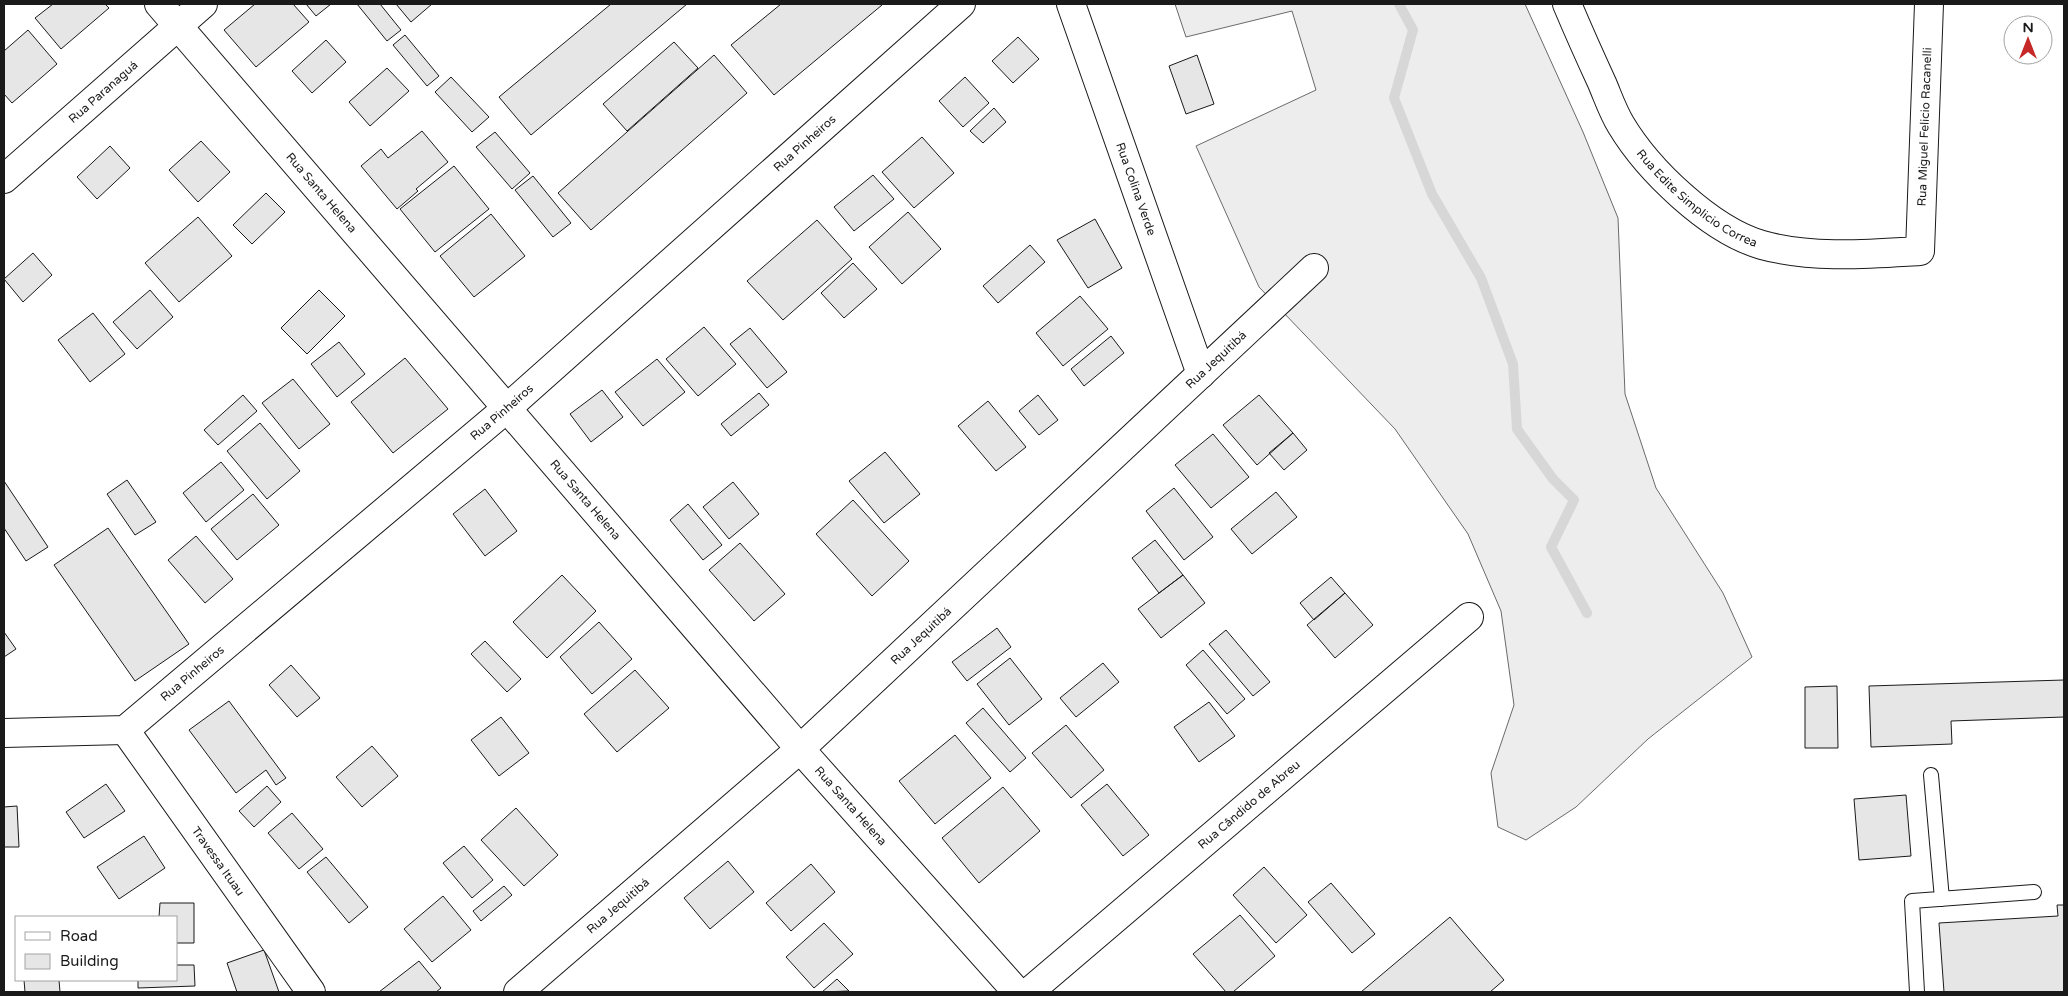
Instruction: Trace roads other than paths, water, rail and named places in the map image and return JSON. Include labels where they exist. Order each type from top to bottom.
[{"type":"street","name":"Rua Santa Helena","points":[[159,4],[800,749],[1017,992]]},
{"type":"street","name":"Rua Paranaguá","points":[[4,179],[203,4]]},
{"type":"street","name":"Rua Pinheiros","points":[[126,730],[506,409],[961,4]]},
{"type":"street","name":"Rua Colina Verde","points":[[1070,4],[1201,374]]},
{"type":"street","name":"Rua Edite Simplicio Correa","points":[[1567,4],[1620,123],[1638,152],[1694,207],[1728,228],[1762,244],[1811,252],[1857,255],[1920,251]]},
{"type":"street","name":"Rua Miguel Felicio Racanelli","points":[[1920,251],[1929,4]]},
{"type":"street","name":"Rua Jequitibá","points":[[518,992],[800,749],[1314,268]]},
{"type":"street","name":"Rua Cândido de Abreu","points":[[1029,992],[1470,617]]},
{"type":"street","points":[[4,733],[126,730]]},
{"type":"street","name":"Travessa Ituau","points":[[126,730],[311,992]]},
{"type":"lane","points":[[1931,775],[1942,899]]},
{"type":"lane","points":[[1917,992],[1912,901],[2034,892]]},
{"type":"waterway","points":[[1399,4],[1413,30],[1394,98],[1432,194],[1481,278],[1513,364],[1517,429],[1553,479],[1574,500],[1551,547],[1587,613]]}]
